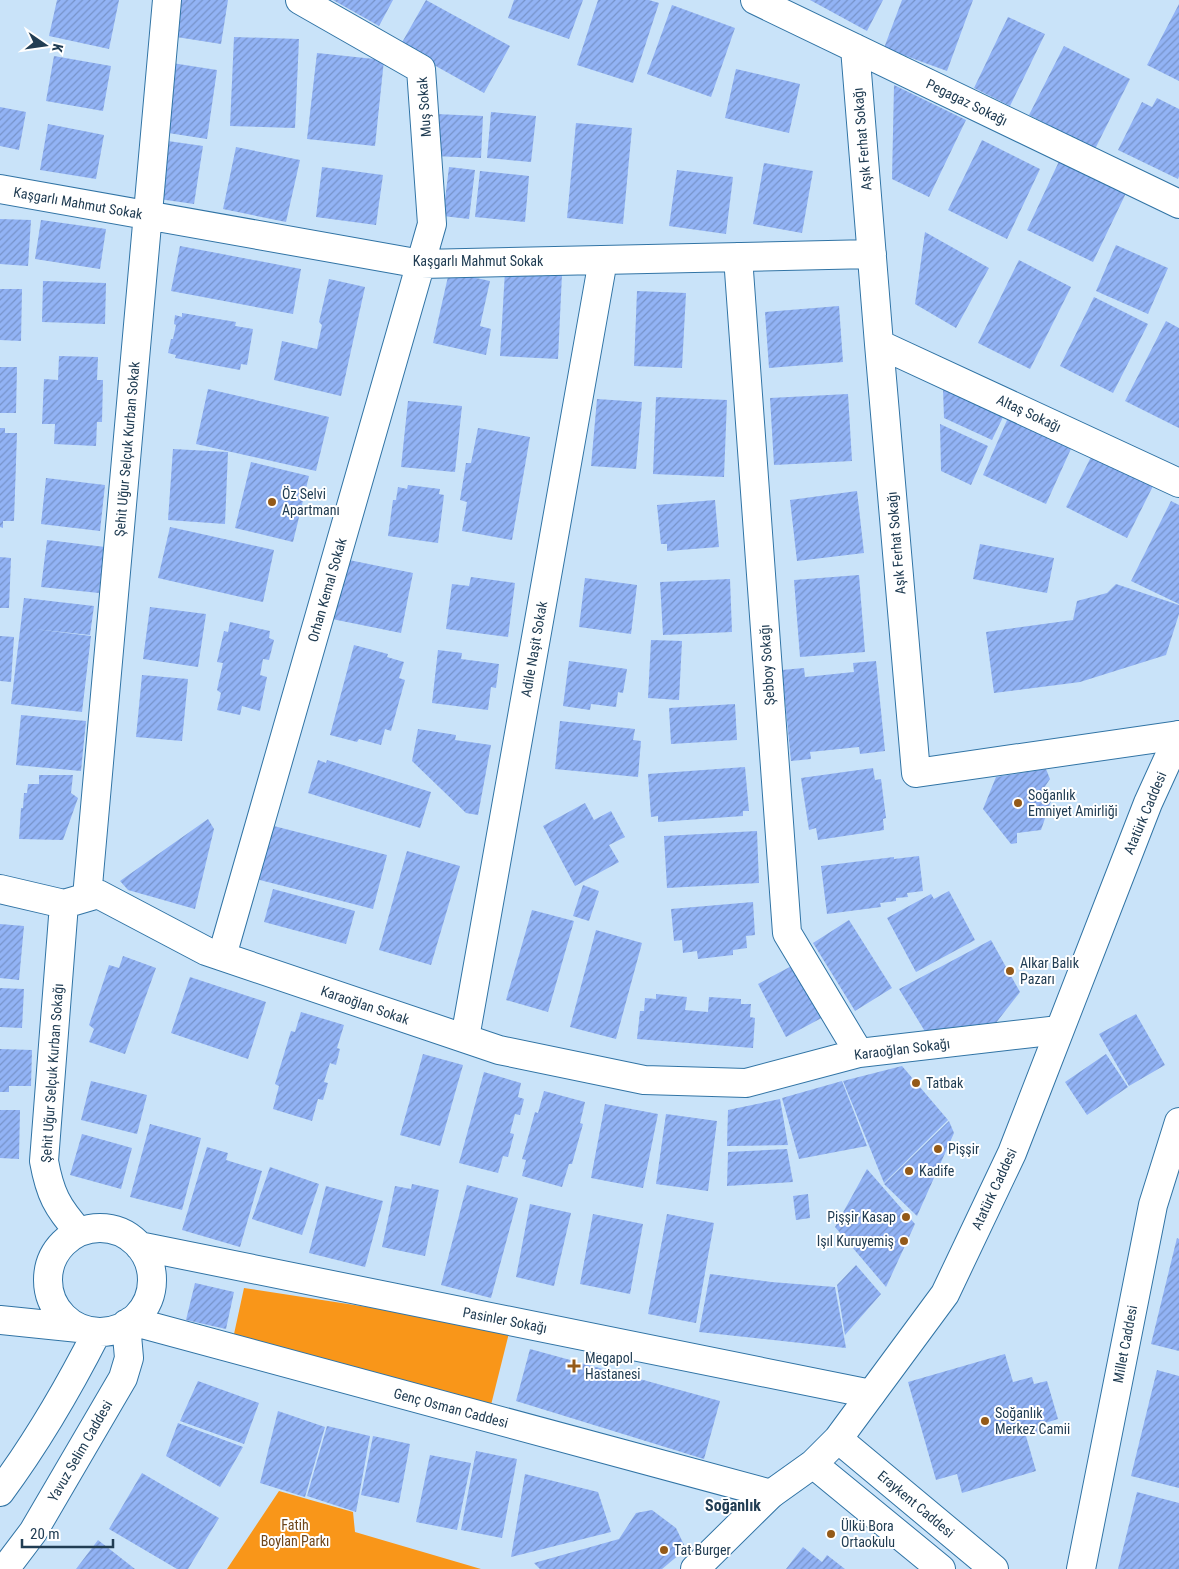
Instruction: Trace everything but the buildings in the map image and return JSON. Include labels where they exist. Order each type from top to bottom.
[{"type":"street","name":"Şehit Uğur Selçuk Kurban Sokak","points":[[75,901],[148,215],[167,0]]},
{"type":"street","name":"Muş Sokak","points":[[300,0],[421,69],[432,224]]},
{"type":"street","name":"Pegagaz Sokağı","points":[[755,0],[1179,204]]},
{"type":"street","name":"Aşık Ferhat Sokağı","points":[[855,48],[916,773],[1179,735]]},
{"type":"street","name":"Kaşgarlı Mahmut Sokak","points":[[0,189],[421,264],[872,254]]},
{"type":"street","name":"Orhan Kemal Sokak","points":[[222,956],[432,224]]},
{"type":"street","name":"Şebboy Sokağı","points":[[738,257],[787,933],[859,1053]]},
{"type":"street","name":"Adile Naşit Sokak","points":[[465,1038],[603,260]]},
{"type":"street","name":"Altaş Sokağı","points":[[879,344],[1179,483]]},
{"type":"street","name":"Atatürk Caddesi","points":[[695,1569],[771,1494],[813,1464],[838,1439],[945,1294],[1012,1153],[1148,803],[1179,735]]},
{"type":"street","name":"Karaoğlan Sokak","points":[[0,889],[75,901],[98,894],[206,951],[499,1050],[644,1080],[746,1083]]},
{"type":"street","name":"Şehit Uğur Selçuk Kurban Sokağı","points":[[75,901],[44,1161],[49,1187],[64,1215],[79,1232]]},
{"type":"street","name":"Karaoğlan Sokağı","points":[[746,1083],[859,1053],[1060,1030]]},
{"type":"street","name":"Millet Caddesi","points":[[1081,1569],[1153,1205],[1179,1122]]},
{"type":"street","points":[[0,1320],[88,1330],[114,1330],[128,1323],[143,1310],[150,1294],[152,1276],[148,1260],[139,1246],[127,1235],[112,1229],[95,1228],[79,1232],[65,1241],[55,1254],[49,1269],[48,1287],[54,1304],[64,1318],[88,1330]]},
{"type":"street","name":"Pasinler Sokağı","points":[[139,1246],[871,1394]]},
{"type":"street","name":"Genç Osman Caddesi","points":[[128,1323],[771,1494]]},
{"type":"street","name":"Yavuz Selim Caddesi","points":[[5,1569],[33,1532],[123,1378],[129,1358],[128,1323]]},
{"type":"street","points":[[0,1492],[21,1463],[80,1364],[88,1330]]},
{"type":"street","name":"Eraykent Caddesi","points":[[838,1439],[994,1569]]},
{"type":"street","points":[[813,1464],[941,1569]]},
{"type":"green space","points":[[244,1288],[510,1329],[490,1409],[234,1334]]},
{"type":"green space","name":"Fatih Boylan Parkı","points":[[279,1491],[353,1512],[355,1532],[481,1569],[227,1569]]},
{"type":"place","name":"Öz Selvi Apartmanı","points":[[272,502]]},
{"type":"place","name":"Soğanlık Emniyet Amirliği","points":[[1018,803]]},
{"type":"place","name":"Alkar Balık Pazarı","points":[[1010,971]]},
{"type":"place","name":"Tatbak","points":[[916,1083]]},
{"type":"place","name":"Pişşir","points":[[938,1149]]},
{"type":"place","name":"Kadife","points":[[909,1171]]},
{"type":"place","name":"Pişşir Kasap","points":[[906,1217]]},
{"type":"place","name":"Işıl Kuruyemiş","points":[[904,1241]]},
{"type":"place","name":"Megapol Hastanesi","points":[[574,1366]]},
{"type":"place","name":"Soğanlık Merkez Camii","points":[[985,1421]]},
{"type":"place","name":"Ülkü Bora Ortaokulu","points":[[831,1534]]},
{"type":"place","name":"Tat Burger","points":[[664,1550]]},
{"type":"district","name":"Soğanlık","points":[[733,1505]]}]
